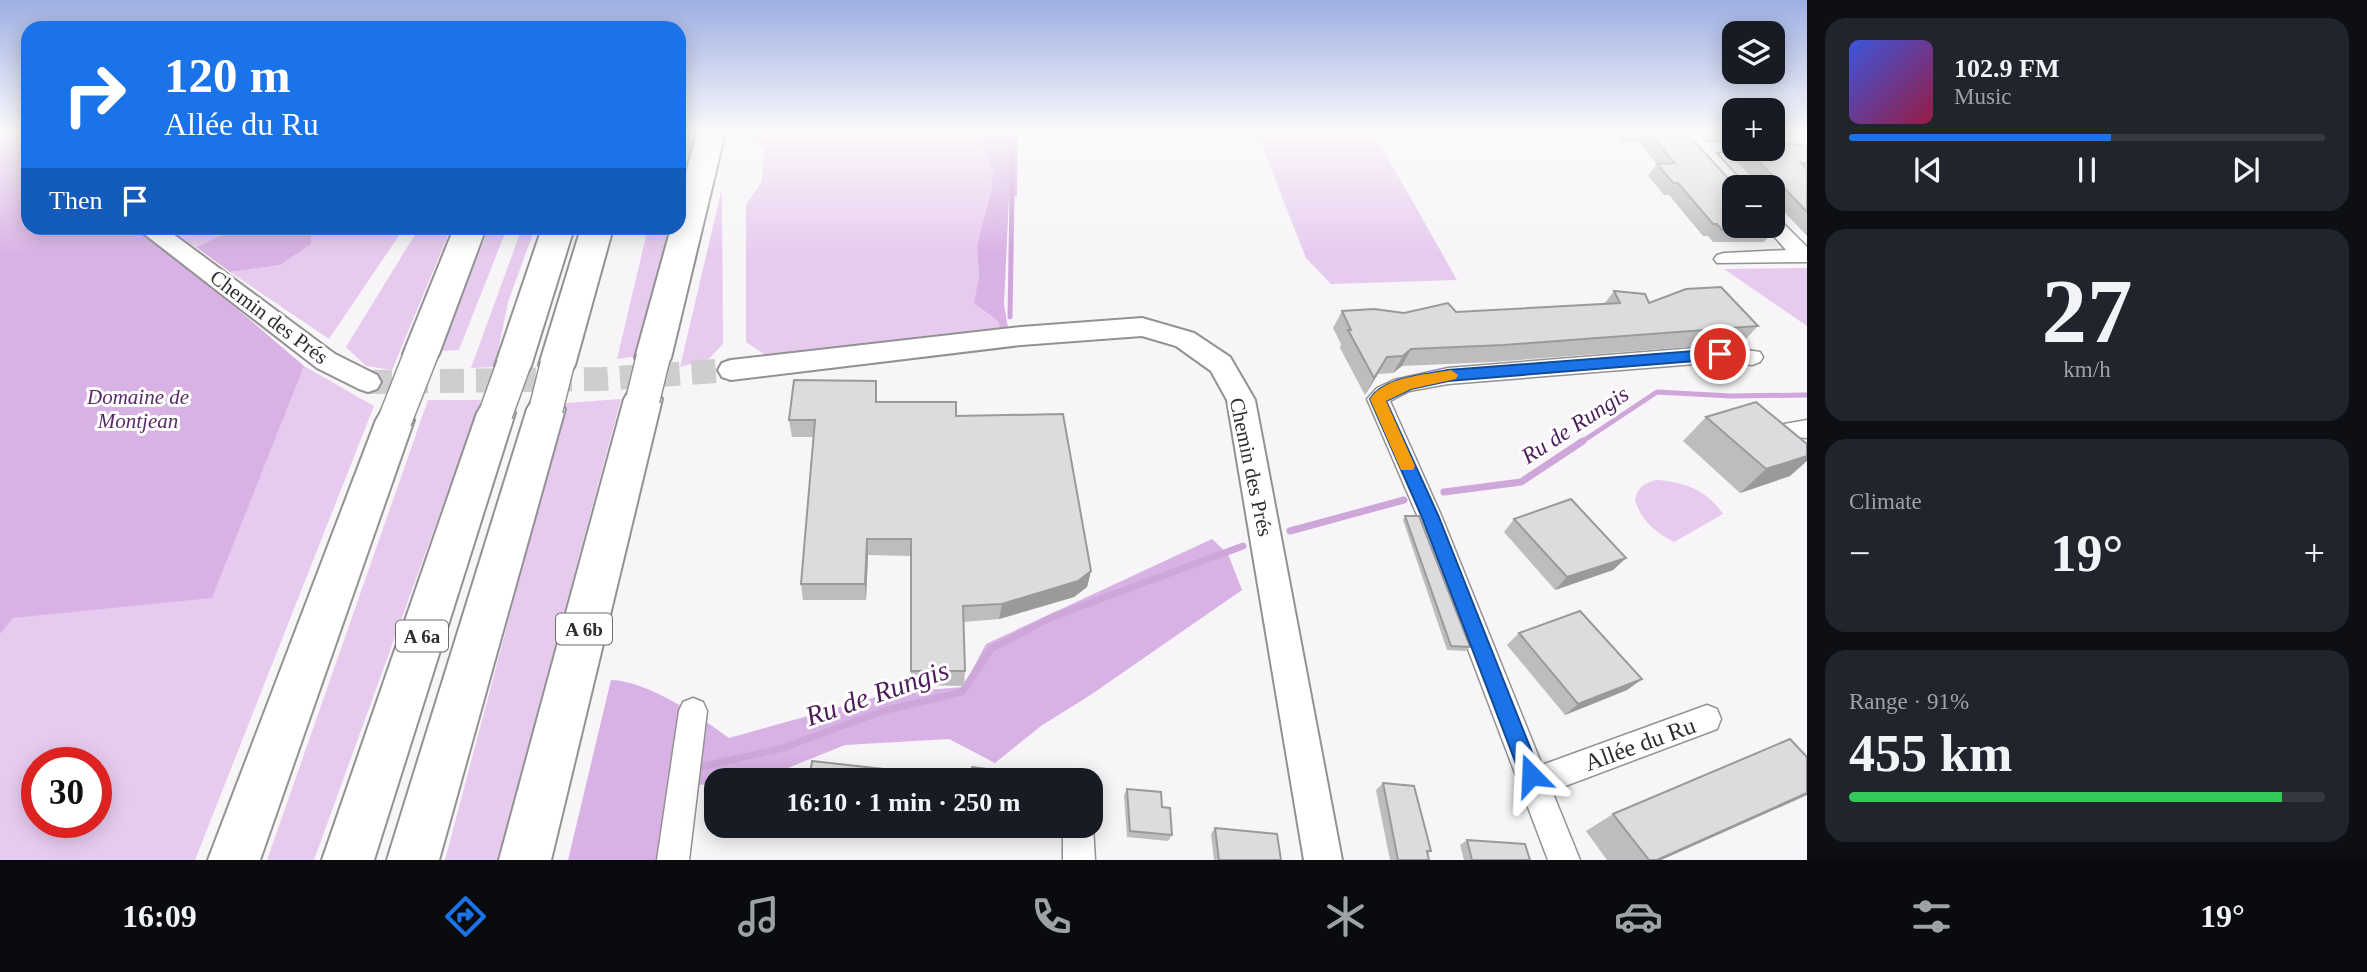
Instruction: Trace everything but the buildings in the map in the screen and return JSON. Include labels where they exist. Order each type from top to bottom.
[{"type":"highway","name":"A 6b","points":[[686,231],[701,173]]},
{"type":"highway","points":[[234,860],[467,235]]},
{"type":"highway","name":"A 6a","points":[[348,860],[556,235]]},
{"type":"highway","name":"A 6a","points":[[413,860],[595,235]]},
{"type":"highway","name":"A 6b","points":[[525,860],[685,235]]},
{"type":"street","name":"Chemin des Prés","points":[[159,235],[326,361],[368,382]]},
{"type":"street","points":[[1785,237],[1807,256]]},
{"type":"street","points":[[1724,259],[1807,256]]},
{"type":"street","name":"Chemin des Prés","points":[[731,370],[1021,335],[1142,327],[1185,339],[1221,364],[1241,400],[1323,860]]},
{"type":"street","points":[[1564,860],[1429,515],[1378,399],[1385,393],[1409,384],[1448,376],[1720,354],[1752,356]]},
{"type":"street","points":[[673,860],[694,711]]},
{"type":"street","name":"Allée du Ru","points":[[1534,783],[1707,719]]},
{"type":"street","points":[[1078,838],[1079,860]]},
{"type":"green space","points":[[0,173],[21,173],[21,235],[150,235],[304,366],[374,406],[195,860],[0,860]]},
{"type":"green space","name":"Domaine de Montjean","points":[[0,173],[21,173],[21,235],[150,235],[304,366],[212,598],[13,618],[0,634]]},
{"type":"green space","points":[[762,173],[993,173],[991,192],[977,245],[979,276],[975,302],[997,320],[1001,330],[768,357],[746,342],[746,205],[762,181]]},
{"type":"green space","points":[[993,173],[1017,173],[1017,196],[1009,197],[1004,304],[1008,328],[1001,330],[997,320],[974,303],[979,276],[977,245],[991,192]]},
{"type":"green space","points":[[1273,173],[1397,173],[1457,280],[1331,284],[1306,258]]},
{"type":"green space","points":[[722,188],[723,344],[709,359],[680,367]]},
{"type":"green space","points":[[178,235],[222,235],[196,247],[176,237]]},
{"type":"green space","points":[[222,235],[312,235],[311,244],[281,265],[230,272],[196,247]]},
{"type":"green space","points":[[312,235],[399,235],[329,339],[230,272],[281,265],[311,244]]},
{"type":"green space","points":[[415,235],[448,235],[392,370],[366,366],[346,347]]},
{"type":"green space","points":[[486,235],[504,235],[459,350],[440,351]]},
{"type":"green space","points":[[519,235],[532,235],[508,302],[495,367],[471,368]]},
{"type":"green space","points":[[646,235],[670,235],[639,356],[617,359]]},
{"type":"green space","points":[[1807,268],[1807,326],[1724,269]]},
{"type":"green space","points":[[621,399],[498,860],[445,860],[566,403]]},
{"type":"green space","points":[[428,400],[481,400],[314,860],[267,860]]},
{"type":"green space","points":[[1656,480],[1676,482],[1702,493],[1723,514],[1674,542],[1650,526],[1635,500],[1642,487]]},
{"type":"green space","points":[[1212,539],[1228,554],[1242,590],[1041,726],[995,763],[949,739],[845,745],[788,768],[704,768],[704,785],[671,786],[658,860],[568,860],[611,680],[641,686],[657,693],[729,738],[890,693],[963,687],[986,644]]},
{"type":"waterway","points":[[1010,317],[1012,173]]},
{"type":"waterway","name":"Ru de Rungis","points":[[1580,443],[1657,392],[1731,396],[1807,395]]},
{"type":"waterway","name":"Ru de Rungis","points":[[1444,492],[1521,482],[1583,441]]},
{"type":"waterway","name":"Ru de Rungis","points":[[1290,531],[1404,500]]},
{"type":"waterway","name":"Ru de Rungis","points":[[699,767],[783,748],[883,711],[962,692],[991,649],[1052,617],[1243,546]]},
{"type":"tunnel","points":[[368,382],[603,379],[731,370]]},
{"type":"slow traffic","points":[[1407,466],[1378,399],[1385,393],[1409,384],[1451,375]]},
{"type":"route","points":[[1531,775],[1429,515],[1378,399],[1385,393],[1409,384],[1448,376],[1720,354]]}]
